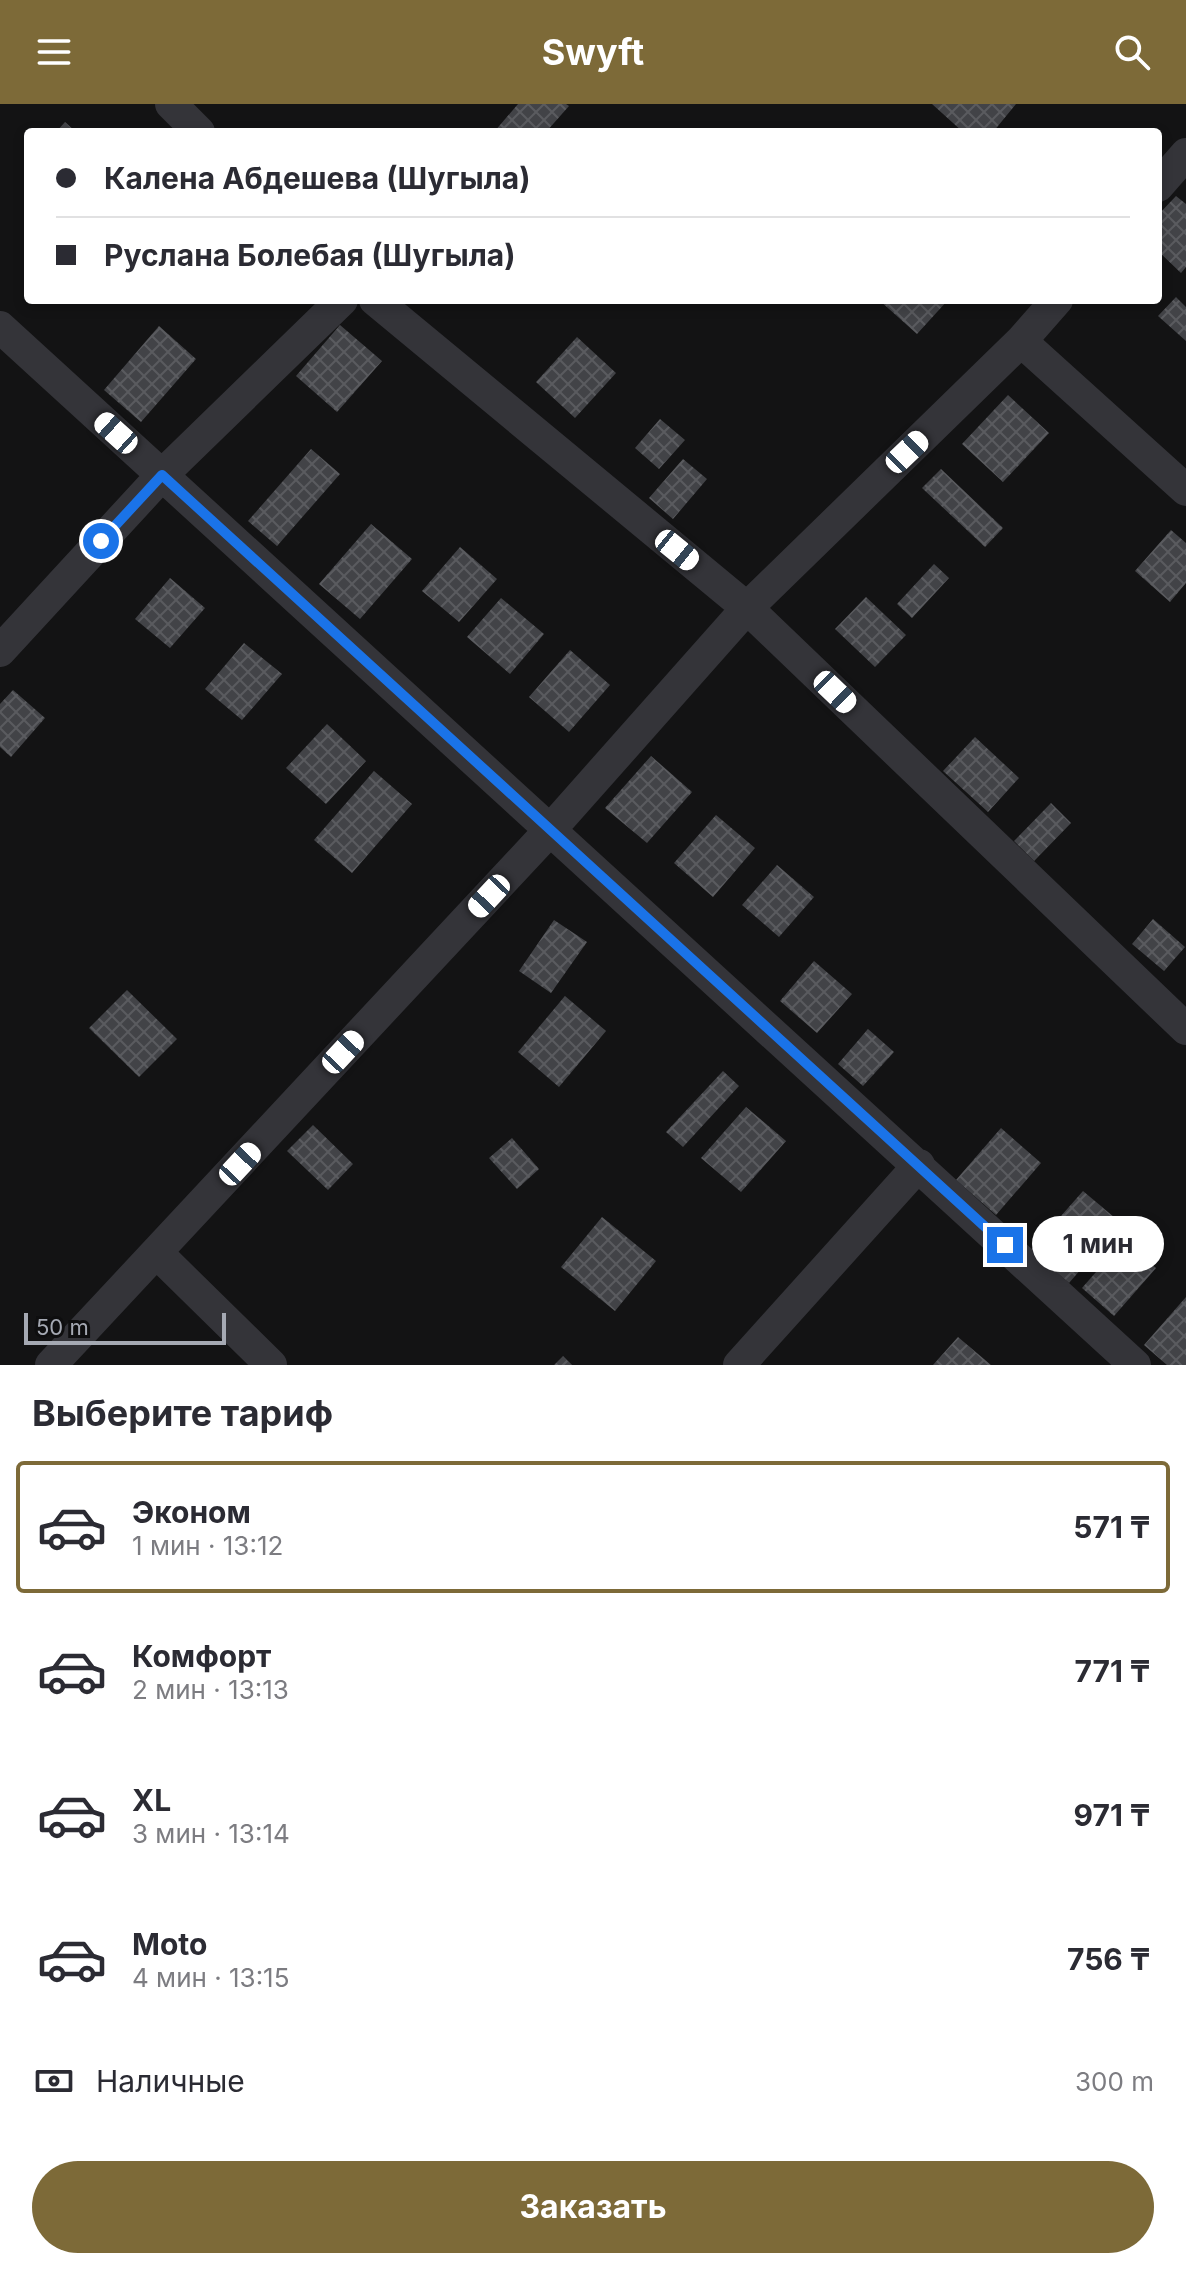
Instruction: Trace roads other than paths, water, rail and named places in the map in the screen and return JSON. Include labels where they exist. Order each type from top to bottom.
[{"type":"street","points":[[171,104],[195,128]]},
{"type":"street","points":[[1162,181],[1186,154]]},
{"type":"street","points":[[0,651],[162,475],[338,304]]},
{"type":"street","points":[[380,304],[747,608],[1186,1029]]},
{"type":"street","points":[[51,1365],[551,829],[747,608],[1021,341],[1053,304]]},
{"type":"street","points":[[0,327],[1135,1365]]},
{"type":"street","points":[[1021,341],[1186,490]]},
{"type":"street","points":[[739,1365],[919,1165]]},
{"type":"street","points":[[157,1253],[271,1365]]}]
